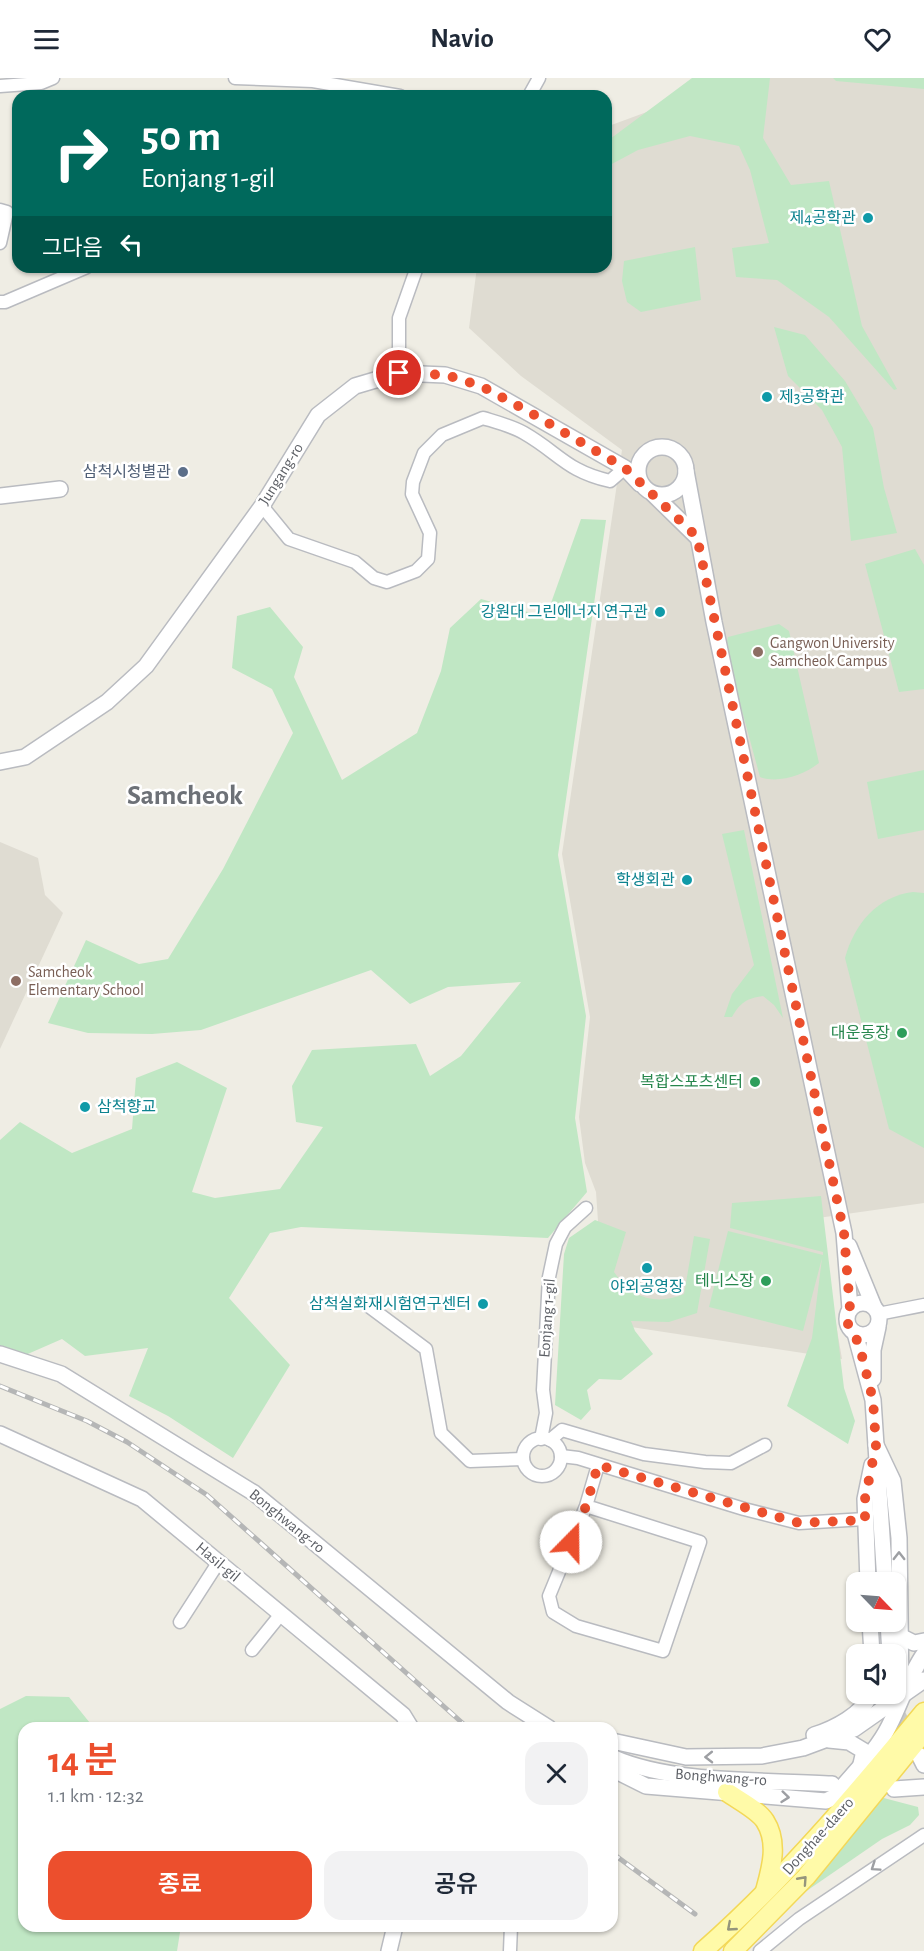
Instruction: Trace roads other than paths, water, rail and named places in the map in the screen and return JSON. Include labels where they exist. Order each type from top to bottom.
[{"type":"main road","name":"Donghae-daero","points":[[703,1951],[763,1897],[862,1786],[924,1712]]},
{"type":"main road","name":"Donghae-daero","points":[[733,1951],[806,1877],[924,1732]]},
{"type":"main road","points":[[727,1792],[765,1820],[772,1842],[773,1861],[763,1897]]},
{"type":"street","points":[[0,86],[41,83],[53,78]]},
{"type":"street","points":[[235,78],[313,81],[365,90]]},
{"type":"street","points":[[0,210],[7,212],[0,243]]},
{"type":"street","points":[[0,302],[72,273]]},
{"type":"street","points":[[399,373],[399,318],[415,273]]},
{"type":"street","name":"Jungang-ro","points":[[0,762],[25,758],[107,702],[146,666],[262,506],[318,416],[356,386],[399,373],[446,375],[481,386],[625,468],[640,484]]},
{"type":"street","points":[[262,506],[289,539],[355,562],[374,578],[387,582],[416,571],[428,559],[430,532],[412,494],[412,482],[424,453],[442,435],[457,428],[483,418],[523,432],[560,461],[586,476],[610,481],[657,447],[669,448],[682,458],[844,1233],[850,1309],[848,1324],[855,1333],[873,1400]]},
{"type":"street","points":[[643,455],[637,469],[640,484],[697,537]]},
{"type":"street","points":[[653,494],[662,496],[675,491],[684,481],[686,471]]},
{"type":"street","points":[[0,496],[60,489]]},
{"type":"street","name":"Eonjang 1-gil","points":[[546,1439],[543,1390],[549,1277],[556,1245],[565,1227],[586,1208]]},
{"type":"street","points":[[844,1233],[877,1316],[873,1350],[873,1400],[884,1572]]},
{"type":"street","points":[[363,1302],[426,1349],[441,1433],[470,1461],[524,1459]]},
{"type":"street","points":[[850,1309],[862,1303],[877,1316]]},
{"type":"street","points":[[855,1333],[865,1335],[877,1316],[924,1305]]},
{"type":"street","name":"Bonghwang-ro","points":[[0,1354],[61,1374],[254,1493],[508,1702],[540,1722]]},
{"type":"street","points":[[546,1439],[556,1445],[561,1456],[556,1469],[544,1476],[530,1472],[524,1459],[527,1447],[562,1430],[645,1454],[731,1463],[765,1446]]},
{"type":"street","name":"Hasil-gil","points":[[0,1434],[142,1499],[403,1715],[407,1722]]},
{"type":"street","points":[[868,1572],[865,1499],[876,1445]]},
{"type":"street","points":[[876,1445],[893,1481],[899,1538],[900,1644]]},
{"type":"street","points":[[561,1456],[578,1458],[799,1523],[865,1520]]},
{"type":"street","points":[[586,1506],[700,1542],[663,1651],[576,1626],[553,1612],[549,1596],[586,1506],[598,1465]]},
{"type":"street","points":[[180,1622],[218,1563]]},
{"type":"street","points":[[252,1650],[281,1614]]},
{"type":"street","points":[[900,1636],[914,1643],[924,1641]]},
{"type":"street","points":[[906,1683],[924,1653]]},
{"type":"street","points":[[906,1694],[924,1680]]},
{"type":"street","points":[[746,1756],[826,1731],[862,1709],[865,1704]]},
{"type":"street","points":[[618,1743],[686,1757],[762,1756],[830,1740],[854,1729],[892,1704]]},
{"type":"street","points":[[618,1772],[646,1786],[826,1801],[834,1797],[879,1742],[898,1704]]},
{"type":"street","points":[[830,1740],[849,1742],[859,1747],[864,1751],[861,1764]]},
{"type":"street","name":"Bonghwang-ro","points":[[618,1760],[634,1767],[673,1774],[832,1785]]},
{"type":"street","points":[[894,1789],[924,1787]]},
{"type":"street","points":[[760,1951],[799,1919],[924,1835]]},
{"type":"street","points":[[389,1951],[394,1932]]},
{"type":"street","points":[[510,1951],[511,1932]]},
{"type":"tunnel","points":[[893,1704],[912,1742]]},
{"type":"railway","points":[[0,1386],[87,1421],[127,1442],[207,1495],[461,1722]]},
{"type":"railway","points":[[618,1857],[695,1914]]},
{"type":"place","name":"제4공학관","points":[[868,218]]},
{"type":"place","name":"제3공학관","points":[[767,397]]},
{"type":"place","name":"삼척시청별관","points":[[183,472]]},
{"type":"place","name":"강원대 그린에너지 연구관","points":[[660,612]]},
{"type":"place","name":"Gangwon University Samcheok Campus","points":[[758,652]]},
{"type":"place","name":"학생회관","points":[[687,880]]},
{"type":"place","name":"Samcheok Elementary School","points":[[16,981]]},
{"type":"place","name":"대운동장","points":[[902,1033]]},
{"type":"place","name":"복합스포츠센터","points":[[755,1082]]},
{"type":"place","name":"삼척향교","points":[[85,1107]]},
{"type":"place","name":"야외공영장","points":[[647,1268]]},
{"type":"place","name":"테니스장","points":[[766,1281]]},
{"type":"place","name":"삼척실화재시험연구센터","points":[[483,1304]]},
{"type":"district","name":"Samcheok","points":[[185,796]]}]
